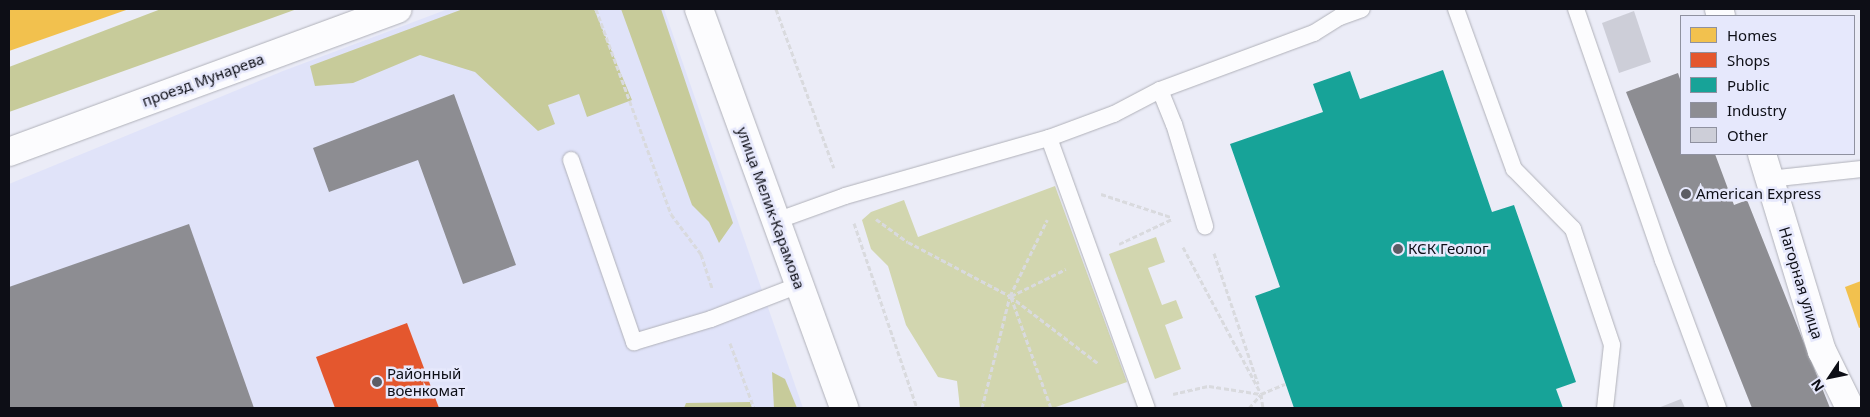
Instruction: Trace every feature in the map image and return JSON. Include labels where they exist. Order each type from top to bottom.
[{"type":"street","name":"проезд Мунарева","points":[[9,152],[398,9]]},
{"type":"street","name":"улица Мелик-Карамова","points":[[698,9],[844,408]]},
{"type":"street","name":"Нагорная улица","points":[[1765,166],[1822,351],[1850,408]]},
{"type":"lane","points":[[776,221],[845,196],[1049,138],[1114,114],[1160,90],[1314,33],[1340,17],[1362,9]]},
{"type":"lane","points":[[1456,9],[1514,169],[1573,229],[1612,345],[1605,408]]},
{"type":"lane","points":[[1576,9],[1663,260],[1718,408]]},
{"type":"lane","points":[[1160,90],[1174,124],[1205,226]]},
{"type":"lane","points":[[1049,138],[1145,403]]},
{"type":"lane","points":[[571,160],[634,342],[720,315],[799,285]]},
{"type":"lane","points":[[1765,166],[1861,169]]},
{"type":"path","points":[[596,9],[671,214],[701,254],[720,315],[754,408]]},
{"type":"path","points":[[982,408],[1010,296],[1065,183],[1174,218]]},
{"type":"path","points":[[845,196],[908,242],[1010,296],[1145,403]]},
{"type":"path","points":[[1205,226],[1265,408]]},
{"type":"path","points":[[1186,254],[1261,394]]},
{"type":"path","points":[[1010,296],[1051,408]]},
{"type":"path","points":[[1249,408],[1261,394],[1285,384]]},
{"type":"path","points":[[1186,393],[1209,386],[1261,394]]},
{"type":"shaded area","points":[[448,9],[664,9],[803,408],[9,408],[9,184],[283,71]]},
{"type":"green space","points":[[161,9],[297,9],[9,112],[9,67]]},
{"type":"green space","points":[[463,9],[594,9],[632,100],[587,117],[579,94],[548,105],[555,124],[538,131],[475,72],[420,55],[353,83],[315,86],[310,66]]},
{"type":"green space","points":[[621,9],[661,9],[733,223],[719,243],[709,222],[692,205]]},
{"type":"green space","points":[[1055,186],[1127,382],[1053,408],[960,408],[957,381],[938,377],[906,325],[888,266],[871,249],[862,220],[871,212],[904,200],[918,237]]},
{"type":"green space","points":[[1156,237],[1165,262],[1148,268],[1162,305],[1176,300],[1183,318],[1165,325],[1181,369],[1155,379],[1109,254]]},
{"type":"green space","points":[[772,372],[785,379],[797,408],[774,408]]},
{"type":"green space","points":[[750,402],[752,408],[684,408],[686,403]]},
{"type":"building: Homes","points":[[9,9],[129,9],[9,51]]},
{"type":"building: Homes","points":[[1861,281],[1861,327],[1859,328],[1845,287]]},
{"type":"building: Shops","name":"Районный военкомат","points":[[407,323],[439,408],[335,408],[316,357]]},
{"type":"building: Public","name":"КСК Геолог","points":[[1443,70],[1492,212],[1514,205],[1576,382],[1556,389],[1563,408],[1294,408],[1255,296],[1280,287],[1230,144],[1323,112],[1313,84],[1350,71],[1360,99]]},
{"type":"building: Industry","points":[[1678,73],[1680,79],[1680,155],[1715,155],[1734,205],[1747,200],[1830,408],[1752,408],[1626,92]]},
{"type":"building: Industry","points":[[454,94],[516,265],[463,284],[418,160],[329,192],[313,148]]},
{"type":"building: Industry","points":[[189,224],[254,408],[9,408],[9,287]]},
{"type":"building: Other","points":[[1634,11],[1651,62],[1619,73],[1602,23]]},
{"type":"building: Other","points":[[1681,399],[1685,408],[1658,408]]},
{"type":"place","name":"American Express","points":[[1686,194]]},
{"type":"place","name":"КСК Геолог","points":[[1398,249]]},
{"type":"place","name":"Районный военкомат","points":[[377,382]]}]
